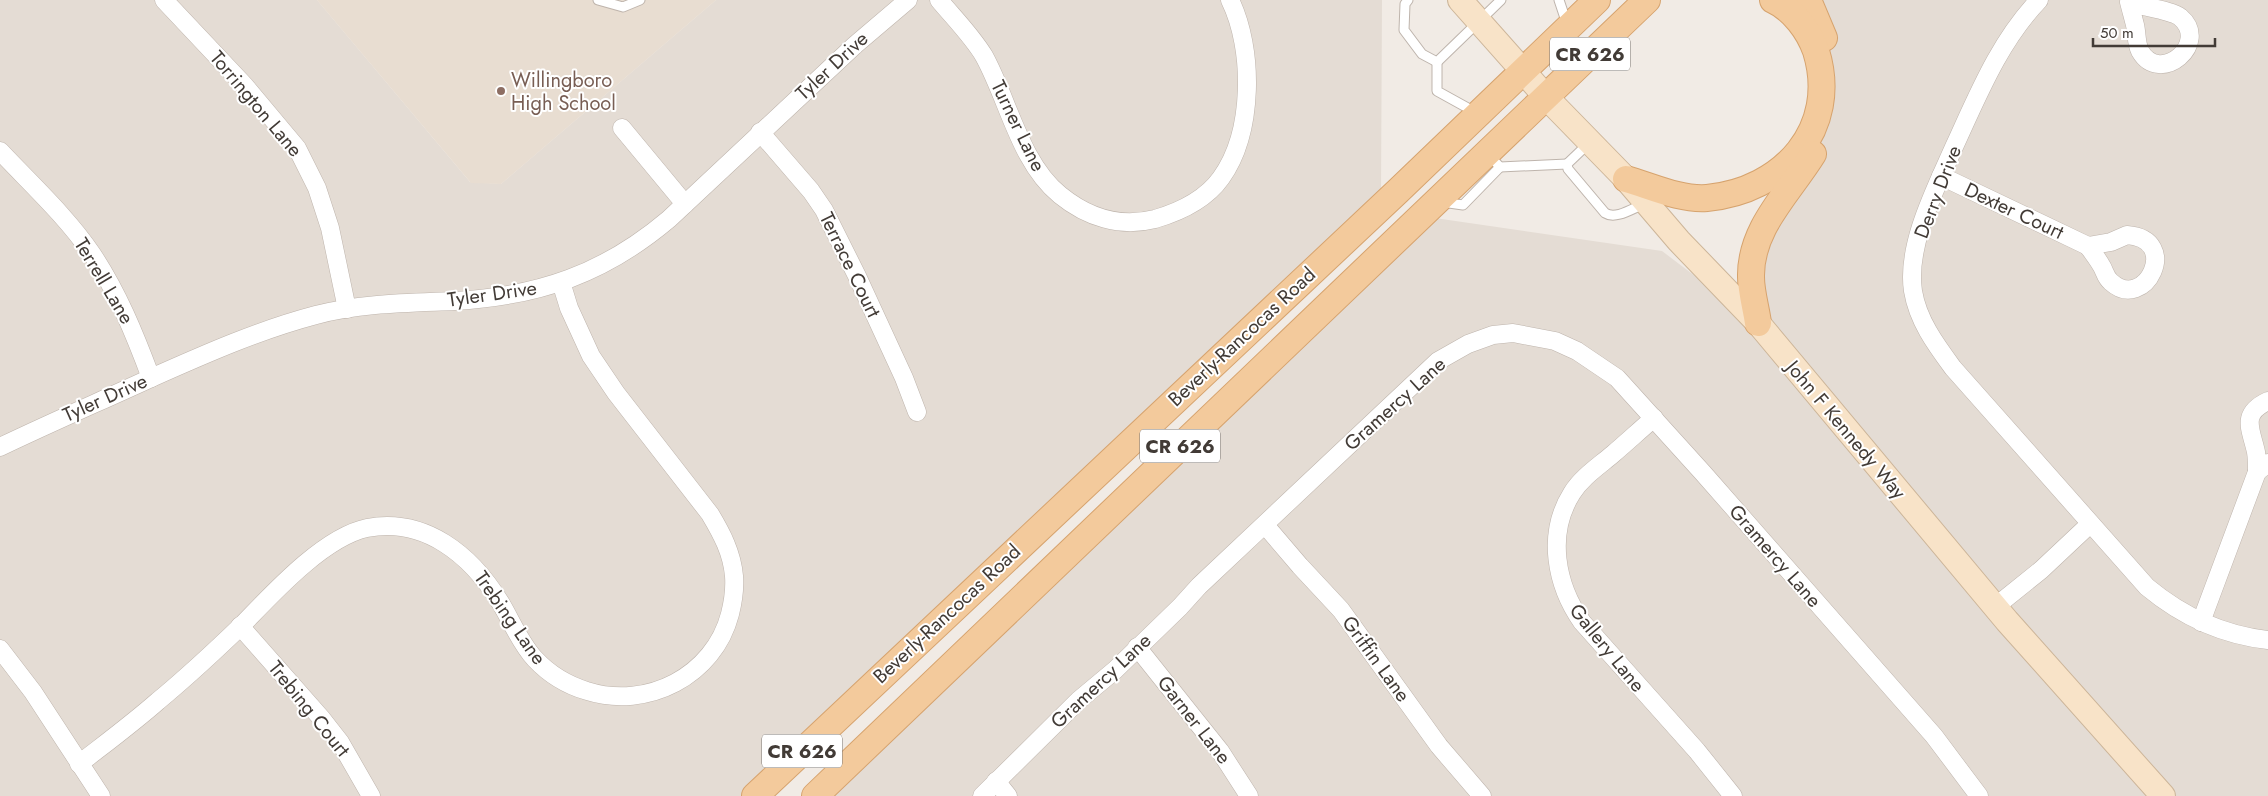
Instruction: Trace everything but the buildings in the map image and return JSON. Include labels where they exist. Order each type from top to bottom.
[{"type":"main road","name":"Beverly-Rancocas Road","points":[[762,794],[1597,0]]},
{"type":"main road","points":[[1641,6],[1660,0]]},
{"type":"main road","points":[[1626,179],[1686,197],[1704,198],[1728,195],[1755,186],[1780,171],[1800,150],[1815,124],[1822,96],[1821,68],[1812,41],[1797,18],[1773,0]]},
{"type":"main road","points":[[1758,323],[1751,277],[1755,250],[1765,224],[1816,150],[1828,124],[1834,95],[1832,64],[1822,33],[1808,0]]},
{"type":"main road","name":"Beverly-Rancocas Road","points":[[815,796],[1437,201],[1493,160],[1546,97],[1641,6]]},
{"type":"street","name":"Torrington Lane","points":[[164,0],[239,79],[297,148],[317,188],[328,221],[347,309]]},
{"type":"street","name":"Tyler Drive","points":[[0,447],[151,378],[264,330],[317,314],[372,305],[486,298],[542,288],[596,268],[646,238],[685,204],[854,45],[908,0]]},
{"type":"street","name":"Turner Lane","points":[[939,0],[983,55],[1023,141],[1044,180],[1060,195],[1092,215],[1122,223],[1144,221],[1186,207],[1221,179],[1232,159],[1241,137],[1246,66],[1245,42],[1239,18],[1230,0]]},
{"type":"street","name":"John F Kennedy Way","points":[[1460,0],[1546,97],[1591,141],[1679,241],[1758,323],[1995,607],[2163,796]]},
{"type":"street","name":"Derry Drive","points":[[2039,0],[2014,32],[1988,74],[1929,204],[1916,247],[1913,269],[1913,291],[1919,312],[1929,332],[1954,368],[2147,587],[2179,610],[2201,622],[2236,634],[2268,640]]},
{"type":"street","points":[[622,128],[685,204]]},
{"type":"street","name":"Terrace Court","points":[[760,132],[811,191],[828,217],[883,332],[917,412]]},
{"type":"street","name":"Terrell Lane","points":[[0,151],[75,232],[91,252],[125,312],[151,378]]},
{"type":"street","name":"Dexter Court","points":[[1941,176],[2088,246]]},
{"type":"street","name":"Trebing Lane","points":[[80,764],[158,702],[286,581],[345,536],[366,528],[390,527],[412,529],[434,536],[454,548],[471,563],[485,580],[533,657],[549,673],[568,684],[608,696],[630,697],[670,686],[690,675],[706,660],[719,642],[728,621],[733,600],[734,578],[723,534],[710,514],[616,393],[591,356],[569,308],[561,282]]},
{"type":"street","name":"Gramercy Lane","points":[[982,796],[1079,700],[1115,670],[1199,586],[1438,361],[1468,344],[1493,335],[1513,333],[1555,341],[1577,351],[1617,378],[1934,736],[1979,796]]},
{"type":"street","points":[[2201,622],[2263,467],[2248,426],[2254,410],[2268,401]]},
{"type":"street","name":"Gallery Lane","points":[[1654,418],[1588,475],[1572,494],[1558,527],[1556,564],[1570,605],[1582,622],[1697,751],[1733,796]]},
{"type":"street","points":[[1995,607],[2041,570],[2090,524]]},
{"type":"street","name":"Griffin Lane","points":[[1265,525],[1341,610],[1439,746],[1482,796]]},
{"type":"street","name":"Trebing Court","points":[[240,626],[334,735],[371,796]]},
{"type":"street","name":"Garner Lane","points":[[1137,647],[1220,751],[1249,796]]},
{"type":"street","points":[[0,649],[33,692],[101,796]]},
{"type":"street","points":[[996,781],[1008,796]]},
{"type":"lane","points":[[598,0],[623,7],[640,0]]},
{"type":"lane","points":[[1408,0],[1405,4],[1404,30],[1422,54],[1437,62]]},
{"type":"lane","points":[[1479,114],[1437,90],[1437,62],[1501,0]]},
{"type":"lane","points":[[1559,0],[1568,28]]},
{"type":"lane","points":[[1493,160],[1567,164],[1591,141]]},
{"type":"lane","points":[[1567,164],[1568,169],[1605,213],[1610,216],[1646,203]]},
{"type":"shaded area","points":[[0,0],[317,0],[470,182],[501,184],[716,0],[1382,0],[1381,192],[755,796],[0,796]]},
{"type":"shaded area","name":"Willingboro High School","points":[[317,0],[716,0],[501,184],[471,183]]},
{"type":"shaded area","points":[[1808,0],[2268,0],[2268,796],[815,796],[1421,216],[1662,251],[1757,323],[1751,277],[1828,124],[1834,95],[1832,64]]},
{"type":"place","name":"Willingboro High School","points":[[501,91]]}]
